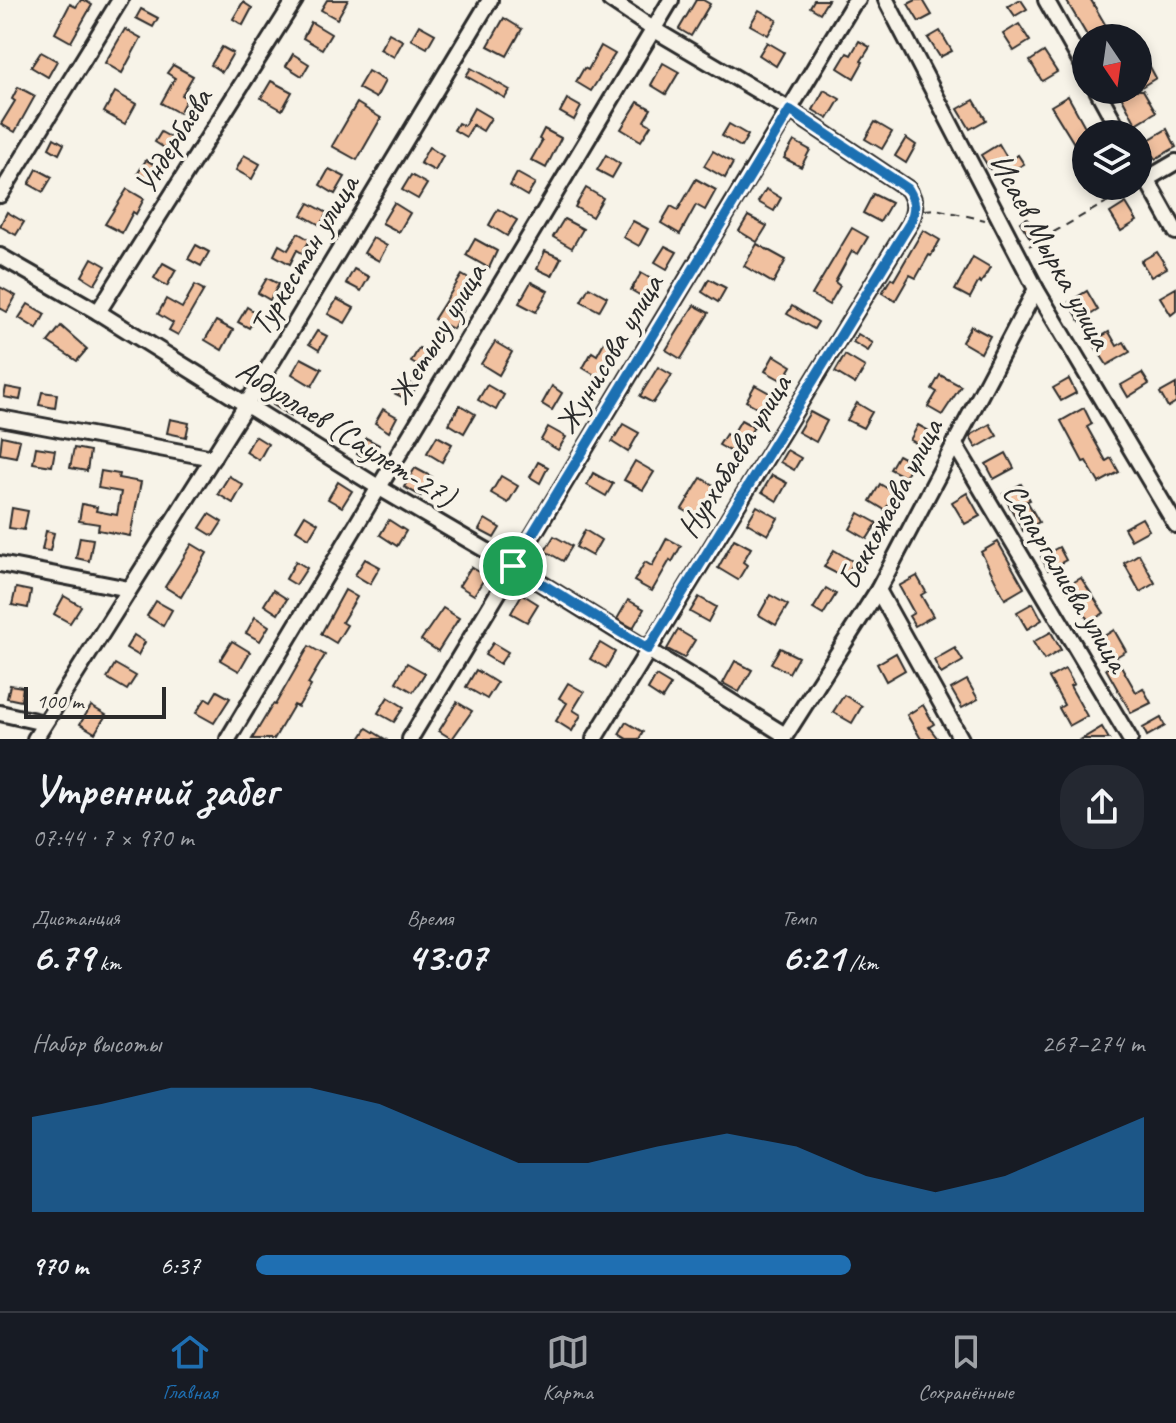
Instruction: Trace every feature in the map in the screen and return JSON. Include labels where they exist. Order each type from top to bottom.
[{"type":"street","points":[[0,195],[120,0]]},
{"type":"street","name":"Ундербаева","points":[[98,312],[295,0]]},
{"type":"street","name":"Туркестан улица","points":[[35,739],[246,405],[490,0]]},
{"type":"street","points":[[610,0],[790,110],[908,189],[915,205]]},
{"type":"street","name":"Жетысу улица","points":[[228,739],[671,0]]},
{"type":"street","name":"Жунисова улица","points":[[410,739],[858,0]]},
{"type":"street","name":"Исаев Мырка улица","points":[[886,0],[1036,289],[1174,517]]},
{"type":"street","points":[[1046,0],[1072,46]]},
{"type":"street","points":[[1152,176],[1176,162]]},
{"type":"street","points":[[1152,198],[1176,232]]},
{"type":"street","name":"Нурхабаева улица","points":[[594,739],[910,223],[915,205]]},
{"type":"street","name":"Абдуллаев (Саулет-27)","points":[[0,256],[98,312],[378,487],[513,566],[784,737]]},
{"type":"street","name":"Беккожаева улица","points":[[784,737],[878,590],[1036,289]]},
{"type":"street","points":[[0,418],[213,458]]},
{"type":"street","name":"Сапаргалиева улица","points":[[954,443],[1130,739]]},
{"type":"street","points":[[0,564],[129,589]]},
{"type":"street","points":[[878,590],[961,739]]},
{"type":"street","points":[[0,713],[44,723]]},
{"type":"path","points":[[1017,252],[1110,200]]},
{"type":"path","points":[[915,205],[1002,223]]},
{"type":"building","points":[[81,0],[92,5],[71,42],[55,33],[70,4],[76,7]]},
{"type":"building","points":[[327,0],[348,0],[337,19],[321,10]]},
{"type":"building","points":[[696,0],[710,4],[691,36],[679,29]]},
{"type":"building","points":[[814,0],[828,0],[820,13],[810,7]]},
{"type":"building","points":[[923,0],[932,15],[919,22],[908,4]]},
{"type":"building","points":[[1019,0],[1027,9],[1015,16],[1008,6]]},
{"type":"building","points":[[1066,0],[1091,0],[1105,24],[1080,24]]},
{"type":"building","points":[[243,2],[252,8],[243,25],[233,19]]},
{"type":"building","points":[[141,9],[158,18],[153,27],[136,18]]},
{"type":"building","points":[[759,10],[777,20],[768,35],[750,25]]},
{"type":"building","points":[[504,18],[522,29],[507,56],[488,46]]},
{"type":"building","points":[[311,22],[331,34],[322,49],[303,38]]},
{"type":"building","points":[[1019,24],[1030,41],[1014,51],[1003,34]]},
{"type":"building","points":[[419,25],[435,34],[427,48],[411,39]]},
{"type":"building","points":[[125,29],[141,38],[122,73],[105,63]]},
{"type":"building","points":[[940,31],[952,51],[940,57],[928,38]]},
{"type":"building","points":[[389,33],[403,41],[394,57],[380,49]]},
{"type":"building","points":[[859,41],[870,47],[854,78],[838,68]]},
{"type":"building","points":[[767,42],[784,52],[776,66],[759,55]]},
{"type":"building","points":[[601,46],[615,54],[591,91],[576,82],[584,68],[588,70]]},
{"type":"building","points":[[222,47],[233,53],[222,72],[211,65]]},
{"type":"building","points":[[41,52],[57,61],[48,77],[31,67]]},
{"type":"building","points":[[1044,52],[1057,72],[1042,81],[1030,61]]},
{"type":"building","points":[[293,54],[309,64],[302,76],[286,66]]},
{"type":"building","points":[[663,63],[679,72],[666,94],[651,85]]},
{"type":"building","points":[[173,65],[193,76],[182,95],[187,98],[179,113],[161,103],[175,78],[167,73]]},
{"type":"building","points":[[471,68],[510,90],[505,98],[466,76]]},
{"type":"building","points":[[368,71],[385,81],[376,98],[358,88]]},
{"type":"building","points":[[271,81],[292,92],[282,110],[261,98]]},
{"type":"building","points":[[18,87],[35,96],[15,132],[1,124],[15,101],[12,99]]},
{"type":"building","points":[[824,90],[840,99],[828,119],[813,110]]},
{"type":"building","points":[[115,92],[136,104],[125,124],[104,112]]},
{"type":"building","points":[[1068,96],[1081,120],[1072,120],[1072,140],[1051,106]]},
{"type":"building","points":[[567,99],[581,107],[574,120],[560,112]]},
{"type":"building","points":[[974,100],[986,120],[970,129],[958,109]]},
{"type":"building","points":[[638,102],[651,109],[644,121],[651,125],[641,141],[621,129]]},
{"type":"building","points":[[357,103],[381,118],[357,160],[332,146]]},
{"type":"building","points":[[1125,104],[1151,104],[1156,112],[1143,120],[1134,120]]},
{"type":"building","points":[[474,108],[491,118],[483,131],[473,125],[466,137],[454,130],[458,123],[464,126]]},
{"type":"building","points":[[875,122],[892,132],[882,149],[865,139]]},
{"type":"building","points":[[729,124],[748,135],[741,147],[722,136]]},
{"type":"building","points":[[544,129],[561,138],[546,168],[531,160],[542,141],[539,139]]},
{"type":"building","points":[[1167,129],[1176,147],[1155,159],[1152,138]]},
{"type":"building","points":[[161,132],[177,141],[171,152],[155,142]]},
{"type":"building","points":[[54,138],[64,144],[59,154],[49,148]]},
{"type":"building","points":[[906,138],[916,145],[906,163],[895,156]]},
{"type":"building","points":[[794,141],[810,150],[801,167],[784,158]]},
{"type":"building","points":[[999,144],[1009,161],[1018,155],[1024,164],[1000,178],[981,155]]},
{"type":"building","points":[[429,147],[443,156],[435,171],[420,163]]},
{"type":"building","points":[[713,151],[733,163],[725,178],[704,166]]},
{"type":"building","points":[[244,155],[260,164],[252,179],[236,170]]},
{"type":"building","points":[[606,155],[620,164],[612,178],[597,170]]},
{"type":"building","points":[[146,160],[163,170],[155,183],[138,173]]},
{"type":"building","points":[[37,169],[52,177],[43,192],[29,184]]},
{"type":"building","points":[[329,169],[345,177],[335,194],[320,185]]},
{"type":"building","points":[[517,173],[535,183],[527,196],[510,186]]},
{"type":"building","points":[[411,175],[427,184],[418,199],[402,190]]},
{"type":"building","points":[[696,179],[716,190],[705,210],[696,205],[680,234],[661,223],[671,206],[678,210]]},
{"type":"building","points":[[586,188],[603,198],[592,217],[575,207]]},
{"type":"building","points":[[127,189],[144,199],[122,233],[105,224]]},
{"type":"building","points":[[766,189],[781,198],[774,211],[758,202]]},
{"type":"building","points":[[873,194],[891,203],[880,222],[863,213]]},
{"type":"building","points":[[309,203],[327,213],[320,225],[302,215]]},
{"type":"building","points":[[394,203],[410,213],[399,232],[382,223]]},
{"type":"building","points":[[1126,203],[1137,221],[1121,231],[1110,213]]},
{"type":"building","points":[[498,209],[517,220],[507,236],[489,225]]},
{"type":"building","points":[[7,212],[24,222],[16,235],[0,226]]},
{"type":"building","points":[[748,216],[767,226],[757,242],[739,231]]},
{"type":"building","points":[[1027,218],[1037,234],[1030,238],[1020,222]]},
{"type":"building","points":[[564,219],[583,229],[572,248],[553,237]]},
{"type":"building","points":[[633,221],[648,229],[639,246],[623,237]]},
{"type":"building","points":[[852,228],[868,237],[858,254],[852,251],[835,282],[840,286],[829,305],[812,295]]},
{"type":"building","points":[[923,230],[940,240],[916,278],[910,275],[895,301],[882,293],[891,278],[894,280]]},
{"type":"building","points":[[298,233],[310,240],[302,253],[297,250],[290,264],[274,255],[279,245],[288,250]]},
{"type":"building","points":[[373,238],[387,246],[379,261],[364,253]]},
{"type":"building","points":[[475,239],[497,251],[489,268],[466,255]]},
{"type":"building","points":[[757,244],[786,260],[773,283],[744,266]]},
{"type":"building","points":[[196,245],[209,252],[201,266],[188,259]]},
{"type":"building","points":[[665,246],[677,252],[667,269],[655,262]]},
{"type":"building","points":[[545,251],[561,258],[552,276],[537,269]]},
{"type":"building","points":[[1157,252],[1167,268],[1151,277],[1141,261]]},
{"type":"building","points":[[973,257],[990,267],[970,298],[955,290]]},
{"type":"building","points":[[92,258],[106,266],[95,284],[82,276]]},
{"type":"building","points":[[163,263],[176,270],[167,286],[154,278]]},
{"type":"building","points":[[354,269],[369,277],[361,291],[346,283]]},
{"type":"building","points":[[641,273],[658,283],[648,300],[631,290]]},
{"type":"building","points":[[462,275],[474,282],[459,309],[463,311],[453,329],[434,319]]},
{"type":"building","points":[[267,278],[279,284],[270,300],[258,293]]},
{"type":"building","points":[[709,279],[726,288],[718,302],[702,292]]},
{"type":"building","points":[[531,282],[548,291],[536,312],[519,303]]},
{"type":"building","points":[[195,285],[204,290],[178,335],[169,330],[173,323],[158,314],[166,299],[182,308]]},
{"type":"building","points":[[0,287],[16,296],[7,312],[0,308]]},
{"type":"building","points":[[589,287],[607,297],[599,311],[581,301]]},
{"type":"building","points":[[1176,288],[1176,311],[1171,315],[1160,297]]},
{"type":"building","points":[[1087,291],[1098,310],[1080,321],[1069,302]]},
{"type":"building","points":[[337,299],[354,308],[345,323],[328,314]]},
{"type":"building","points":[[28,304],[45,314],[37,329],[19,318]]},
{"type":"building","points":[[694,305],[709,313],[681,359],[666,350]]},
{"type":"building","points":[[792,306],[818,322],[814,329],[787,314]]},
{"type":"building","points":[[247,307],[258,314],[249,328],[238,322]]},
{"type":"building","points":[[216,321],[233,330],[222,350],[205,340]]},
{"type":"building","points":[[61,326],[87,349],[77,361],[48,342]]},
{"type":"building","points":[[971,326],[990,336],[981,353],[962,342]]},
{"type":"building","points":[[317,331],[327,336],[319,350],[309,344]]},
{"type":"building","points":[[1109,332],[1117,346],[1124,342],[1130,352],[1107,365],[1092,342]]},
{"type":"building","points":[[858,334],[873,343],[868,351],[853,342]]},
{"type":"building","points":[[608,335],[622,343],[600,378],[583,368],[592,352],[597,355]]},
{"type":"building","points":[[495,342],[512,352],[499,375],[481,364]]},
{"type":"building","points":[[419,348],[434,356],[425,370],[411,362]]},
{"type":"building","points":[[774,355],[792,366],[783,381],[765,371]]},
{"type":"building","points":[[845,355],[865,367],[855,384],[835,372]]},
{"type":"building","points":[[301,358],[322,369],[312,386],[292,374]]},
{"type":"building","points":[[658,367],[672,375],[653,403],[640,396]]},
{"type":"building","points":[[1142,373],[1149,384],[1128,397],[1121,385]]},
{"type":"building","points":[[940,375],[961,386],[942,415],[928,407],[937,392],[932,389]]},
{"type":"building","points":[[402,379],[416,387],[408,400],[394,393]]},
{"type":"building","points":[[1069,379],[1076,393],[1061,401],[1053,388]]},
{"type":"building","points":[[1176,384],[1176,402],[1168,407],[1160,393]]},
{"type":"building","points":[[487,385],[504,395],[496,410],[478,400]]},
{"type":"building","points":[[755,385],[773,395],[764,411],[746,401]]},
{"type":"building","points":[[552,386],[562,393],[552,410],[542,404]]},
{"type":"building","points":[[6,387],[22,390],[20,400],[4,397]]},
{"type":"building","points":[[42,392],[57,394],[55,408],[39,405]]},
{"type":"building","points":[[280,392],[299,402],[291,416],[273,405]]},
{"type":"building","points":[[857,403],[872,412],[863,428],[847,420]]},
{"type":"building","points":[[460,405],[475,414],[464,433],[449,424]]},
{"type":"building","points":[[1084,408],[1092,424],[1087,427],[1106,461],[1111,458],[1119,472],[1099,483],[1086,461],[1083,462],[1061,421]]},
{"type":"building","points":[[383,409],[397,417],[389,432],[375,423]]},
{"type":"building","points":[[810,412],[827,421],[816,442],[798,432]]},
{"type":"building","points":[[170,419],[189,423],[186,437],[167,433]]},
{"type":"building","points":[[741,420],[754,427],[737,455],[719,445],[726,434],[731,437]]},
{"type":"building","points":[[623,424],[639,433],[628,452],[612,442]]},
{"type":"building","points":[[990,424],[997,436],[976,448],[971,435]]},
{"type":"building","points":[[918,425],[931,432],[923,447],[910,440]]},
{"type":"building","points":[[548,427],[566,437],[558,450],[541,440]]},
{"type":"building","points":[[2,436],[20,440],[16,457],[0,454]]},
{"type":"building","points":[[255,436],[268,444],[259,460],[246,452]]},
{"type":"building","points":[[437,436],[452,444],[442,462],[427,453]]},
{"type":"building","points":[[366,438],[379,445],[370,461],[357,454]]},
{"type":"building","points":[[36,447],[55,450],[52,466],[33,463]]},
{"type":"building","points":[[74,448],[90,451],[87,471],[70,468]]},
{"type":"building","points":[[787,450],[801,458],[794,470],[780,462]]},
{"type":"building","points":[[1006,453],[1014,468],[994,479],[986,464]]},
{"type":"building","points":[[898,455],[913,463],[905,477],[890,469]]},
{"type":"building","points":[[635,461],[654,472],[643,490],[624,480]]},
{"type":"building","points":[[538,462],[548,467],[540,483],[530,477]]},
{"type":"building","points":[[415,468],[432,477],[421,496],[404,487]]},
{"type":"building","points":[[101,471],[141,482],[130,536],[98,530],[99,524],[79,521],[82,504],[97,507],[96,511],[117,515],[121,492],[98,488]]},
{"type":"building","points":[[593,473],[613,484],[606,496],[587,485]]},
{"type":"building","points":[[772,475],[787,483],[777,501],[762,492]]},
{"type":"building","points":[[229,476],[243,485],[233,503],[218,494]]},
{"type":"building","points":[[501,476],[518,486],[508,503],[491,493]]},
{"type":"building","points":[[701,478],[717,487],[698,518],[682,509]]},
{"type":"building","points":[[338,482],[352,491],[342,507],[328,499]]},
{"type":"building","points":[[880,484],[895,493],[885,510],[870,501]]},
{"type":"building","points":[[1021,484],[1039,522],[1023,531],[1003,494]]},
{"type":"building","points":[[967,493],[980,516],[965,524],[952,502]]},
{"type":"building","points":[[757,506],[778,518],[768,535],[747,523]]},
{"type":"building","points":[[12,508],[28,511],[24,530],[9,528]]},
{"type":"building","points":[[859,513],[877,523],[867,539],[850,529]]},
{"type":"building","points":[[209,514],[222,522],[213,536],[200,528]]},
{"type":"building","points":[[305,515],[318,523],[309,538],[296,530]]},
{"type":"building","points":[[1142,518],[1149,530],[1131,540],[1124,528]]},
{"type":"building","points":[[485,519],[500,528],[494,538],[479,530]]},
{"type":"building","points":[[389,520],[406,531],[397,546],[380,535]]},
{"type":"building","points":[[585,530],[601,540],[592,556],[576,547]]},
{"type":"building","points":[[46,531],[54,533],[50,551],[42,550]]},
{"type":"building","points":[[554,536],[572,546],[563,561],[545,551]]},
{"type":"building","points":[[80,537],[93,539],[89,561],[76,558]]},
{"type":"building","points":[[667,538],[681,546],[652,591],[634,581],[645,562],[652,566]]},
{"type":"building","points":[[734,539],[751,548],[743,562],[747,565],[738,580],[718,568]]},
{"type":"building","points":[[998,542],[1024,588],[1005,599],[981,552]]},
{"type":"building","points":[[192,544],[207,553],[181,597],[165,587]]},
{"type":"building","points":[[1059,547],[1066,560],[1048,570],[1041,557]]},
{"type":"building","points":[[834,550],[854,562],[845,578],[824,567]]},
{"type":"building","points":[[1139,554],[1155,583],[1140,592],[1124,563]]},
{"type":"building","points":[[365,559],[380,567],[370,584],[355,575]]},
{"type":"building","points":[[296,561],[307,568],[296,585],[286,579]]},
{"type":"building","points":[[471,567],[486,576],[474,595],[459,586]]},
{"type":"building","points":[[917,576],[926,592],[921,595],[933,616],[915,626],[909,616],[914,613],[899,586]]},
{"type":"building","points":[[1081,578],[1104,613],[1089,622],[1075,597],[1072,599],[1065,587]]},
{"type":"building","points":[[16,588],[31,591],[28,608],[12,605]]},
{"type":"building","points":[[826,588],[836,594],[823,615],[813,609]]},
{"type":"building","points":[[273,590],[287,599],[278,614],[264,605]]},
{"type":"building","points":[[345,590],[357,597],[342,622],[347,625],[336,643],[321,634]]},
{"type":"building","points":[[522,594],[538,604],[527,622],[511,613]]},
{"type":"building","points":[[770,595],[788,605],[776,625],[759,615]]},
{"type":"building","points":[[64,596],[81,606],[70,623],[54,614]]},
{"type":"building","points":[[699,597],[716,607],[708,622],[690,612]]},
{"type":"building","points":[[628,600],[644,609],[633,628],[617,619]]},
{"type":"building","points":[[156,601],[172,610],[163,626],[147,616]]},
{"type":"building","points":[[1033,603],[1042,620],[1027,629],[1017,612]]},
{"type":"building","points":[[443,608],[459,618],[438,651],[421,640]]},
{"type":"building","points":[[255,617],[269,626],[260,641],[246,633]]},
{"type":"building","points":[[678,630],[695,640],[684,658],[667,649]]},
{"type":"building","points":[[1114,630],[1126,651],[1116,657],[1136,692],[1143,688],[1151,703],[1131,713],[1106,669],[1110,667],[1096,641]]},
{"type":"building","points":[[1051,632],[1061,650],[1044,660],[1033,642]]},
{"type":"building","points":[[134,635],[145,642],[138,655],[126,648]]},
{"type":"building","points":[[232,641],[250,652],[239,671],[220,660]]},
{"type":"building","points":[[493,643],[508,652],[500,664],[485,655]]},
{"type":"building","points":[[600,643],[615,652],[606,668],[590,659]]},
{"type":"building","points":[[309,646],[325,655],[308,684],[311,686],[298,707],[294,705],[274,739],[252,739],[275,705]]},
{"type":"building","points":[[780,648],[798,657],[789,673],[771,663]]},
{"type":"building","points":[[955,648],[963,661],[941,674],[934,660]]},
{"type":"building","points":[[896,653],[905,670],[886,681],[877,664]]},
{"type":"building","points":[[735,661],[752,670],[739,692],[723,683]]},
{"type":"building","points":[[407,663],[425,673],[413,692],[396,682]]},
{"type":"building","points":[[115,664],[136,676],[127,690],[107,678]]},
{"type":"building","points":[[1065,669],[1074,684],[1070,686],[1087,716],[1069,726],[1059,708],[1064,705],[1049,678]]},
{"type":"building","points":[[476,670],[497,683],[487,699],[466,687]]},
{"type":"building","points":[[656,676],[671,685],[662,699],[648,690]]},
{"type":"building","points":[[967,680],[978,699],[962,708],[951,689]]},
{"type":"building","points":[[568,683],[584,692],[573,710],[581,715],[572,731],[556,721],[567,703],[559,698]]},
{"type":"building","points":[[10,685],[23,687],[21,701],[7,698]]},
{"type":"building","points":[[217,691],[230,698],[214,723],[196,713],[206,698],[211,701]]},
{"type":"building","points":[[844,695],[862,706],[852,723],[833,712]]},
{"type":"building","points":[[388,697],[404,707],[394,722],[378,713]]},
{"type":"building","points":[[457,702],[472,711],[452,739],[439,731]]},
{"type":"building","points":[[923,705],[934,724],[929,727],[938,739],[921,739],[907,715]]},
{"type":"building","points":[[91,706],[106,715],[95,733],[80,724]]},
{"type":"building","points":[[1161,718],[1165,726],[1147,736],[1143,728]]},
{"type":"building","points":[[626,722],[643,732],[639,739],[627,739],[619,734]]},
{"type":"building","points":[[1102,727],[1109,739],[1082,739]]},
{"type":"building","points":[[367,728],[385,739],[360,739]]},
{"type":"route","points":[[790,110],[908,189],[915,200],[910,223],[648,649],[513,566],[790,110]]}]
